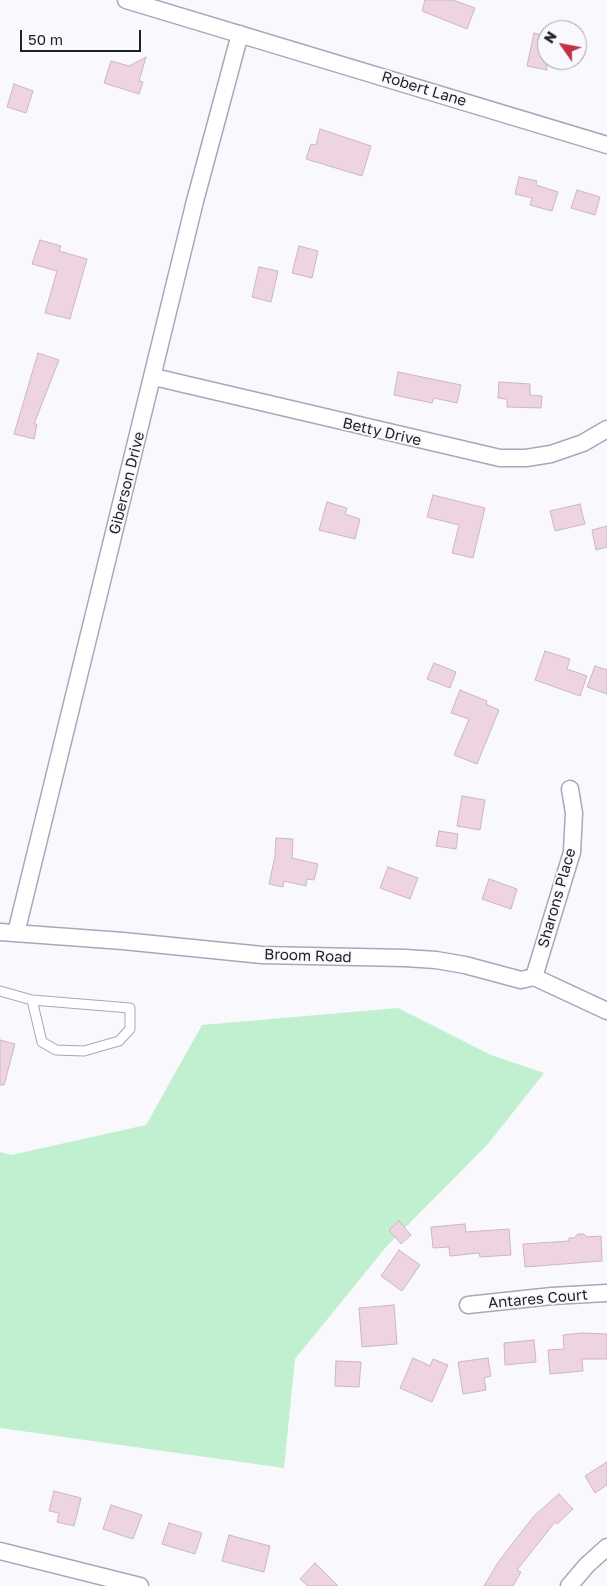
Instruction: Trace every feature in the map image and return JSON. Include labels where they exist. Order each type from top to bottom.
[{"type":"street","name":"Robert Lane","points":[[126,0],[607,145]]},
{"type":"street","name":"Giberson Drive","points":[[8,932],[154,377],[195,201],[240,34]]},
{"type":"street","name":"Betty Drive","points":[[154,377],[500,458],[526,458],[551,454],[583,443],[607,429]]},
{"type":"street","name":"Sharons Place","points":[[534,977],[572,852],[574,813],[570,789]]},
{"type":"street","name":"Broom Road","points":[[8,932],[262,955],[413,958],[465,965],[521,980],[534,977],[607,1011]]},
{"type":"street","name":"Antares Court","points":[[468,1305],[607,1293]]},
{"type":"street","points":[[569,1586],[587,1565],[607,1547]]},
{"type":"street","points":[[0,1551],[140,1586]]},
{"type":"lane","points":[[0,991],[32,1000],[130,1008],[130,1029],[119,1041],[84,1051],[56,1050],[42,1042],[32,1000]]},
{"type":"green space","points":[[398,1008],[491,1055],[544,1073],[488,1144],[386,1247],[295,1359],[284,1468],[0,1428],[0,1152],[11,1155],[146,1125],[202,1025]]},
{"type":"building","points":[[425,0],[453,0],[475,8],[467,29],[422,11]]},
{"type":"building","points":[[534,33],[537,34],[537,68],[527,66]]},
{"type":"building","points":[[146,57],[139,81],[143,82],[139,94],[104,83],[111,61],[129,66]]},
{"type":"building","points":[[14,84],[33,91],[26,113],[7,107]]},
{"type":"building","points":[[320,129],[371,146],[362,176],[306,159],[311,144],[316,145]]},
{"type":"building","points":[[519,177],[537,181],[536,185],[558,192],[552,211],[530,205],[532,198],[515,194]]},
{"type":"building","points":[[577,190],[600,197],[595,215],[571,208]]},
{"type":"building","points":[[40,240],[61,246],[59,251],[87,259],[70,319],[45,313],[57,271],[32,264]]},
{"type":"building","points":[[299,246],[318,251],[312,278],[292,273]]},
{"type":"building","points":[[259,267],[278,271],[271,302],[252,297]]},
{"type":"building","points":[[38,353],[59,360],[34,424],[37,424],[34,439],[14,434]]},
{"type":"building","points":[[398,372],[461,385],[457,403],[434,398],[432,403],[394,395]]},
{"type":"building","points":[[499,382],[530,384],[530,395],[542,396],[541,408],[507,407],[507,399],[498,398]]},
{"type":"building","points":[[433,495],[485,508],[473,558],[452,553],[459,525],[427,517]]},
{"type":"building","points":[[327,502],[347,508],[345,514],[360,519],[355,539],[319,530]]},
{"type":"building","points":[[580,504],[585,524],[555,531],[550,511]]},
{"type":"building","points":[[607,526],[607,547],[596,550],[592,530]]},
{"type":"building","points":[[545,651],[570,659],[567,669],[587,676],[580,696],[535,680]]},
{"type":"building","points":[[434,663],[456,672],[450,688],[427,679]]},
{"type":"building","points":[[595,666],[607,670],[607,694],[587,687]]},
{"type":"building","points":[[460,690],[487,701],[486,704],[499,710],[477,764],[454,755],[469,719],[451,713]]},
{"type":"building","points":[[462,796],[485,800],[480,830],[457,826]]},
{"type":"building","points":[[439,831],[458,834],[456,849],[436,846]]},
{"type":"building","points":[[276,838],[293,839],[292,858],[318,864],[314,880],[307,879],[306,886],[284,881],[283,887],[269,884],[275,856]]},
{"type":"building","points":[[388,867],[418,878],[410,899],[380,888]]},
{"type":"building","points":[[489,879],[517,889],[511,909],[482,899]]},
{"type":"building","points":[[0,1040],[15,1044],[4,1085],[0,1085]]},
{"type":"building","points":[[399,1221],[411,1235],[401,1244],[389,1230]]},
{"type":"building","points":[[465,1224],[466,1232],[509,1229],[511,1255],[480,1257],[479,1253],[450,1256],[449,1247],[433,1248],[431,1227]]},
{"type":"building","points":[[578,1234],[584,1234],[587,1237],[601,1236],[602,1261],[525,1267],[523,1244],[569,1241],[569,1238],[574,1238]]},
{"type":"building","points":[[399,1250],[420,1265],[402,1291],[381,1276]]},
{"type":"building","points":[[394,1305],[397,1344],[362,1347],[359,1308]]},
{"type":"building","points":[[581,1333],[607,1334],[607,1359],[582,1359],[583,1371],[550,1374],[548,1350],[564,1349],[563,1335]]},
{"type":"building","points":[[534,1340],[536,1362],[505,1365],[504,1343]]},
{"type":"building","points":[[413,1358],[430,1366],[433,1359],[448,1365],[432,1402],[400,1388]]},
{"type":"building","points":[[488,1358],[491,1376],[484,1378],[486,1390],[463,1394],[458,1362]]},
{"type":"building","points":[[336,1361],[361,1362],[359,1387],[335,1386]]},
{"type":"building","points":[[607,1462],[607,1485],[595,1493],[585,1476]]},
{"type":"building","points":[[54,1491],[81,1498],[74,1526],[57,1522],[59,1513],[49,1511]]},
{"type":"building","points":[[559,1494],[573,1509],[557,1524],[555,1522],[517,1570],[521,1572],[513,1586],[484,1586],[499,1561],[534,1516]]},
{"type":"building","points":[[111,1505],[142,1515],[133,1539],[103,1529]]},
{"type":"building","points":[[169,1523],[202,1533],[195,1554],[162,1544]]},
{"type":"building","points":[[229,1535],[270,1546],[264,1572],[222,1561]]},
{"type":"building","points":[[315,1563],[338,1586],[308,1586],[300,1579]]}]
